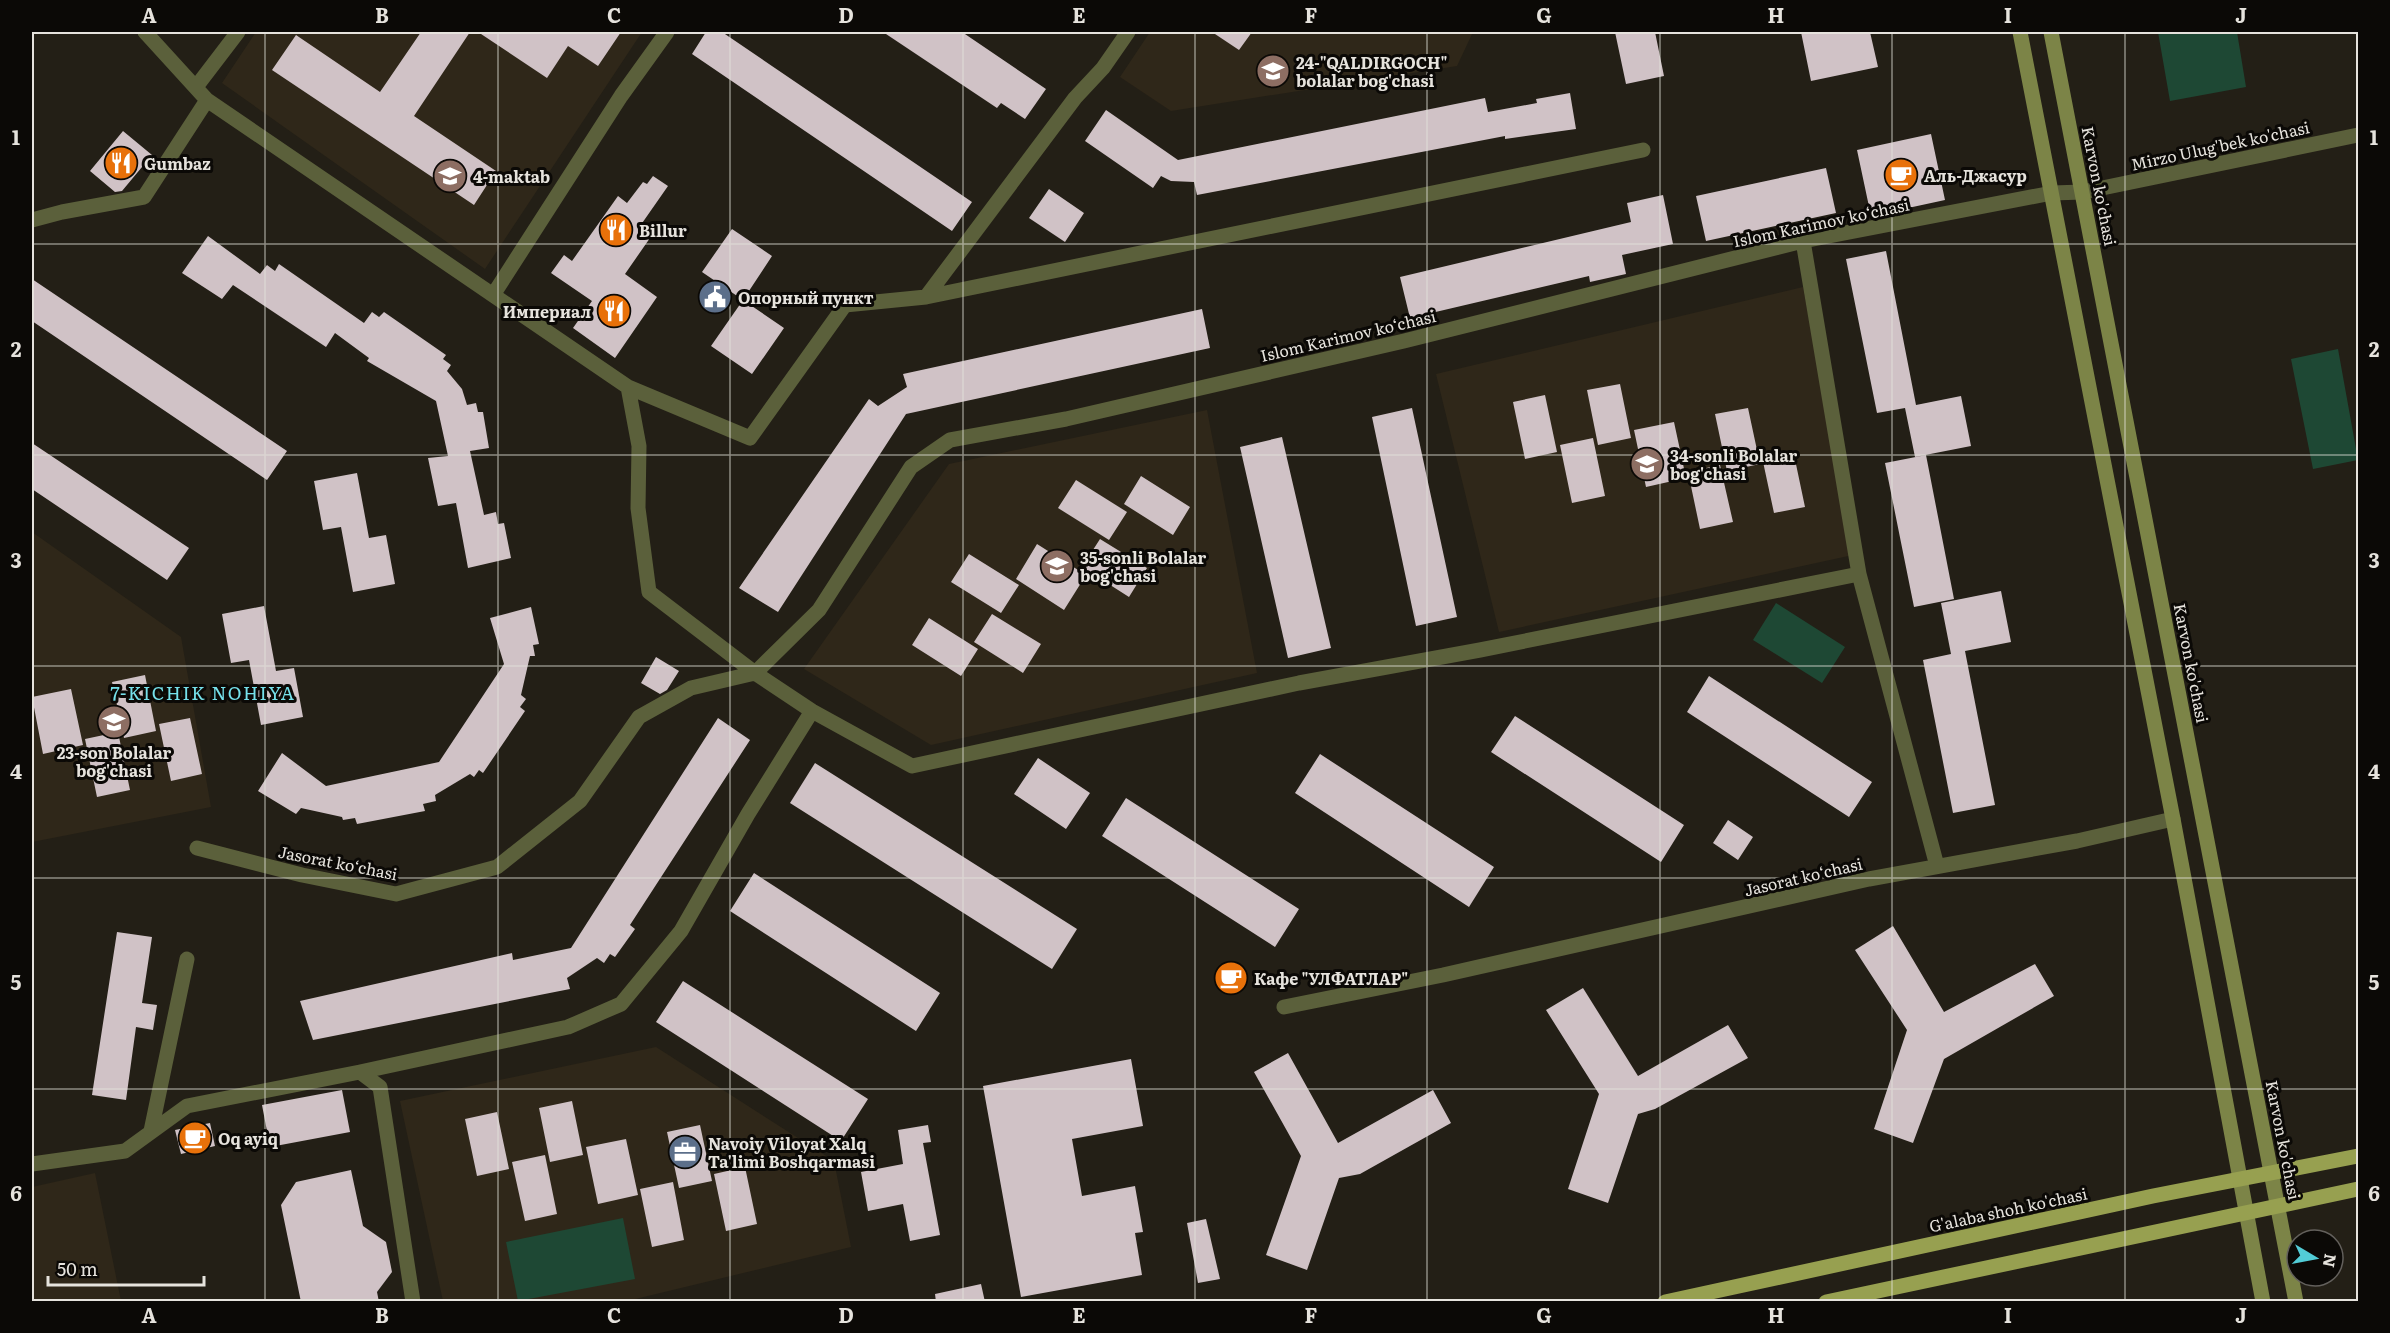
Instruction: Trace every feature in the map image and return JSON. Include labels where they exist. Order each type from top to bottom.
[{"type":"main road","points":[[2020,32],[2173,819],[2263,1302]]},
{"type":"main road","name":"Karvon ko'chasi","points":[[2051,32],[2296,1302]]},
{"type":"main road","name":"G'alaba shoh ko'chasi","points":[[1665,1302],[2153,1196],[2358,1156]]},
{"type":"main road","points":[[1826,1302],[2358,1189]]},
{"type":"street","points":[[145,32],[207,100],[628,387],[750,438],[845,305],[926,297],[1643,150]]},
{"type":"street","points":[[196,87],[238,32]]},
{"type":"street","points":[[493,295],[621,96],[667,32]]},
{"type":"street","points":[[926,297],[1075,98],[1103,68],[1128,32]]},
{"type":"street","points":[[32,220],[144,196],[207,100]]},
{"type":"street","name":"Mirzo Ulug'bek ko'chasi","points":[[2052,193],[2083,192],[2358,135]]},
{"type":"street","name":"Islom Karimov ko‘chasi","points":[[755,673],[819,610],[911,467],[950,441],[1066,419],[1404,341],[1803,241],[2052,193]]},
{"type":"street","points":[[1803,241],[1859,574],[1937,866]]},
{"type":"street","points":[[628,387],[639,446],[638,508],[649,592],[755,673],[812,711],[912,766],[1299,683],[1480,650],[1859,574]]},
{"type":"street","name":"Jasorat ko‘chasi","points":[[198,848],[302,875],[396,894],[497,867],[580,801],[639,717],[691,688],[755,673]]},
{"type":"street","points":[[32,1164],[125,1151],[187,1106],[360,1072],[568,1027],[621,1004],[681,932],[748,814],[812,711]]},
{"type":"street","name":"Jasorat ko‘chasi","points":[[1284,1007],[1443,975],[1869,879],[2077,841],[2173,819]]},
{"type":"street","points":[[152,1131],[188,959]]},
{"type":"street","points":[[360,1072],[380,1087],[413,1302]]},
{"type":"shaded area","name":"4-maktab","points":[[256,32],[642,32],[485,269],[222,83]]},
{"type":"shaded area","name":"24-\"QALDIRGOCH\" bolalar bog'chasi","points":[[1150,32],[1473,32],[1457,66],[1171,111],[1120,77]]},
{"type":"shaded area","name":"34-sonli Bolalar bog'chasi","points":[[1803,287],[1853,555],[1499,632],[1436,374]]},
{"type":"shaded area","name":"35-sonli Bolalar bog'chasi","points":[[1207,410],[1257,673],[931,745],[804,669],[949,464]]},
{"type":"shaded area","name":"23-son Bolalar bog'chasi","points":[[32,532],[181,637],[211,807],[32,842]]},
{"type":"shaded area","points":[[656,1047],[834,1161],[851,1247],[627,1301],[443,1301],[400,1101]]},
{"type":"shaded area","points":[[95,1173],[121,1301],[32,1301],[32,1187]]},
{"type":"green space","points":[[2158,32],[2237,32],[2246,87],[2170,101]]},
{"type":"green space","points":[[2338,349],[2358,460],[2313,469],[2291,359]]},
{"type":"green space","points":[[1776,603],[1845,647],[1822,683],[1753,640]]},
{"type":"green space","points":[[623,1218],[635,1279],[518,1301],[506,1242]]},
{"type":"building","points":[[421,32],[470,32],[414,116],[496,171],[474,205],[272,70],[296,35],[380,92]]},
{"type":"building","points":[[478,32],[621,32],[598,66],[568,46],[547,78]]},
{"type":"building","points":[[706,32],[722,32],[972,202],[952,231],[692,54]]},
{"type":"building","points":[[883,32],[962,32],[1046,89],[1025,119],[1001,103],[997,108]]},
{"type":"building","points":[[1212,32],[1252,32],[1239,50]]},
{"type":"building","points":[[1615,32],[1655,32],[1664,76],[1626,84]]},
{"type":"building","points":[[1801,32],[1870,32],[1878,67],[1811,81]]},
{"type":"building","points":[[1570,93],[1576,129],[1505,139],[1505,136],[1197,195],[1194,182],[1171,181],[1161,176],[1153,188],[1085,141],[1106,110],[1178,160],[1485,98],[1488,112],[1537,103],[1536,99]]},
{"type":"building","name":"Gumbaz","points":[[123,131],[152,155],[122,191],[115,192],[90,171]]},
{"type":"building","name":"Аль-Джасур","points":[[1931,134],[1945,200],[1871,216],[1857,150]]},
{"type":"building","points":[[1826,168],[1836,213],[1706,241],[1696,196]]},
{"type":"building","points":[[653,176],[668,186],[638,229],[650,238],[625,274],[657,297],[615,358],[573,328],[592,301],[551,273],[564,255],[572,261],[618,196],[627,203],[643,182],[647,184]]},
{"type":"building","points":[[1049,189],[1084,213],[1065,242],[1029,218]]},
{"type":"building","points":[[1663,195],[1673,244],[1622,255],[1626,274],[1590,282],[1589,276],[1410,318],[1400,277],[1631,222],[1627,203]]},
{"type":"building","points":[[732,229],[772,256],[743,300],[702,272]]},
{"type":"building","points":[[208,236],[260,274],[267,265],[275,271],[279,264],[364,323],[372,312],[379,317],[384,312],[446,355],[443,359],[451,365],[447,371],[462,389],[467,405],[476,403],[478,412],[483,412],[489,448],[470,451],[484,515],[496,512],[498,524],[504,523],[511,558],[468,568],[456,503],[438,506],[428,458],[448,456],[436,401],[367,361],[369,358],[335,333],[326,347],[233,285],[222,299],[182,273]]},
{"type":"building","points":[[1886,251],[1916,405],[1961,396],[1971,446],[1915,457],[1905,408],[1877,413],[1846,259]]},
{"type":"building","points":[[32,279],[287,451],[267,480],[32,321]]},
{"type":"building","points":[[743,300],[784,328],[752,374],[711,346]]},
{"type":"building","points":[[1202,309],[1210,348],[906,414],[778,612],[739,588],[869,399],[878,406],[907,387],[903,374]]},
{"type":"building","points":[[1620,384],[1631,438],[1598,445],[1587,390]]},
{"type":"building","points":[[1545,395],[1557,452],[1525,459],[1513,402]]},
{"type":"building","points":[[1412,408],[1457,617],[1416,626],[1372,417]]},
{"type":"building","points":[[1748,408],[1760,464],[1727,471],[1715,414]]},
{"type":"building","points":[[1674,422],[1686,478],[1646,487],[1634,430]]},
{"type":"building","points":[[1282,437],[1331,648],[1288,658],[1240,447]]},
{"type":"building","points":[[1593,438],[1605,496],[1572,503],[1560,445]]},
{"type":"building","points":[[32,443],[189,548],[167,580],[32,489]]},
{"type":"building","points":[[1793,450],[1805,507],[1774,513],[1762,457]]},
{"type":"building","points":[[1926,455],[1954,599],[1914,607],[1885,463]]},
{"type":"building","points":[[1720,465],[1733,522],[1700,529],[1688,472]]},
{"type":"building","points":[[357,473],[369,538],[386,535],[395,584],[353,592],[341,527],[323,530],[314,481]]},
{"type":"building","points":[[1141,476],[1190,507],[1173,535],[1124,504]]},
{"type":"building","points":[[1076,480],[1127,512],[1109,540],[1058,508]]},
{"type":"building","points":[[1100,539],[1147,568],[1129,597],[1082,567]]},
{"type":"building","points":[[1037,544],[1086,575],[1064,610],[1016,579]]},
{"type":"building","points":[[969,554],[1019,585],[1001,613],[951,582]]},
{"type":"building","points":[[2001,591],[2011,642],[1965,651],[1995,805],[1953,813],[1923,660],[1951,654],[1941,603]]},
{"type":"building","points":[[264,606],[276,671],[294,668],[303,717],[261,725],[249,660],[231,663],[222,614]]},
{"type":"building","points":[[531,607],[539,644],[533,645],[535,656],[530,656],[521,695],[526,699],[520,707],[525,711],[483,773],[479,770],[474,777],[470,774],[435,795],[436,801],[423,804],[425,811],[357,824],[355,818],[343,820],[342,817],[301,808],[296,814],[258,791],[282,753],[326,786],[439,762],[504,664],[490,618]]},
{"type":"building","points":[[992,614],[1041,644],[1023,673],[974,642]]},
{"type":"building","points":[[929,618],[978,649],[961,676],[912,645]]},
{"type":"building","points":[[656,657],[679,671],[667,690],[660,694],[641,683]]},
{"type":"building","points":[[145,675],[156,731],[124,738],[112,682]]},
{"type":"building","points":[[1709,676],[1872,782],[1849,817],[1687,712]]},
{"type":"building","points":[[71,689],[83,745],[43,754],[32,697]]},
{"type":"building","points":[[1515,716],[1684,825],[1661,862],[1491,752]]},
{"type":"building","points":[[190,718],[202,774],[171,781],[159,724]]},
{"type":"building","points":[[718,718],[750,740],[630,925],[635,929],[615,957],[610,954],[604,963],[597,958],[567,978],[570,989],[313,1040],[300,1001],[512,953],[513,960],[571,948]]},
{"type":"building","points":[[118,732],[130,790],[97,797],[85,739]]},
{"type":"building","points":[[1320,754],[1494,867],[1469,907],[1295,793]]},
{"type":"building","points":[[1038,758],[1090,793],[1066,829],[1014,794]]},
{"type":"building","points":[[815,763],[1077,929],[1052,969],[790,803]]},
{"type":"building","points":[[1126,798],[1299,909],[1275,947],[1102,836]]},
{"type":"building","points":[[1728,820],[1753,837],[1738,860],[1713,843]]},
{"type":"building","points":[[754,873],[940,993],[916,1031],[730,911]]},
{"type":"building","points":[[1893,926],[1944,1012],[2035,964],[2054,996],[1944,1059],[1913,1143],[1874,1129],[1907,1030],[1855,950]]},
{"type":"building","points":[[117,932],[152,937],[142,1003],[157,1005],[153,1030],[136,1027],[126,1100],[92,1095]]},
{"type":"building","points":[[683,981],[868,1099],[841,1141],[656,1022]]},
{"type":"building","points":[[1583,988],[1638,1076],[1728,1025],[1748,1058],[1655,1109],[1638,1114],[1608,1203],[1568,1189],[1599,1094],[1546,1010]]},
{"type":"building","points":[[1288,1053],[1338,1143],[1433,1090],[1451,1123],[1360,1174],[1339,1178],[1307,1270],[1266,1255],[1301,1156],[1254,1072]]},
{"type":"building","points":[[1131,1059],[1143,1126],[1072,1139],[1082,1196],[1135,1186],[1143,1232],[1135,1233],[1142,1275],[1021,1297],[983,1086]]},
{"type":"building","points":[[342,1090],[350,1132],[270,1147],[262,1105]]},
{"type":"building","points":[[572,1101],[583,1155],[550,1162],[539,1108]]},
{"type":"building","points":[[497,1112],[509,1169],[477,1176],[465,1119]]},
{"type":"building","name":"Oq ayiq","points":[[210,1123],[215,1146],[181,1154],[175,1130]]},
{"type":"building","points":[[700,1125],[712,1181],[679,1188],[667,1132]]},
{"type":"building","points":[[928,1125],[931,1142],[923,1143],[940,1235],[910,1241],[903,1204],[868,1211],[861,1172],[903,1164],[898,1130]]},
{"type":"building","points":[[626,1139],[638,1195],[598,1204],[586,1147]]},
{"type":"building","points":[[545,1155],[557,1214],[525,1221],[512,1162]]},
{"type":"building","points":[[745,1167],[757,1224],[726,1231],[714,1174]]},
{"type":"building","points":[[351,1170],[363,1226],[386,1242],[392,1272],[377,1292],[379,1302],[301,1302],[281,1205],[296,1182]]},
{"type":"building","points":[[673,1182],[684,1240],[652,1247],[640,1189]]},
{"type":"building","points":[[1206,1219],[1220,1279],[1198,1283],[1187,1223]]},
{"type":"building","points":[[981,1284],[985,1302],[936,1302],[935,1294]]},
{"type":"place","name":"24-\"QALDIRGOCH\" bolalar bog'chasi","points":[[1273,71]]},
{"type":"place","name":"Gumbaz","points":[[121,163]]},
{"type":"place","name":"Аль-Джасур","points":[[1901,175]]},
{"type":"place","name":"4-maktab","points":[[450,176]]},
{"type":"place","name":"Billur","points":[[616,230]]},
{"type":"place","name":"Опорный пункт","points":[[715,297]]},
{"type":"place","name":"Империал","points":[[614,311]]},
{"type":"place","name":"34-sonli Bolalar bog'chasi","points":[[1647,464]]},
{"type":"place","name":"35-sonli Bolalar bog'chasi","points":[[1057,566]]},
{"type":"place","name":"23-son Bolalar bog'chasi","points":[[114,722]]},
{"type":"place","name":"Кафе \"УЛФАТЛАР\"","points":[[1231,978]]},
{"type":"place","name":"Oq ayiq","points":[[195,1138]]},
{"type":"place","name":"Navoiy Viloyat Xalq Ta'limi Boshqarmasi","points":[[685,1152]]},
{"type":"district","name":"7-KICHIK NOHIYA","points":[[203,692]]}]
